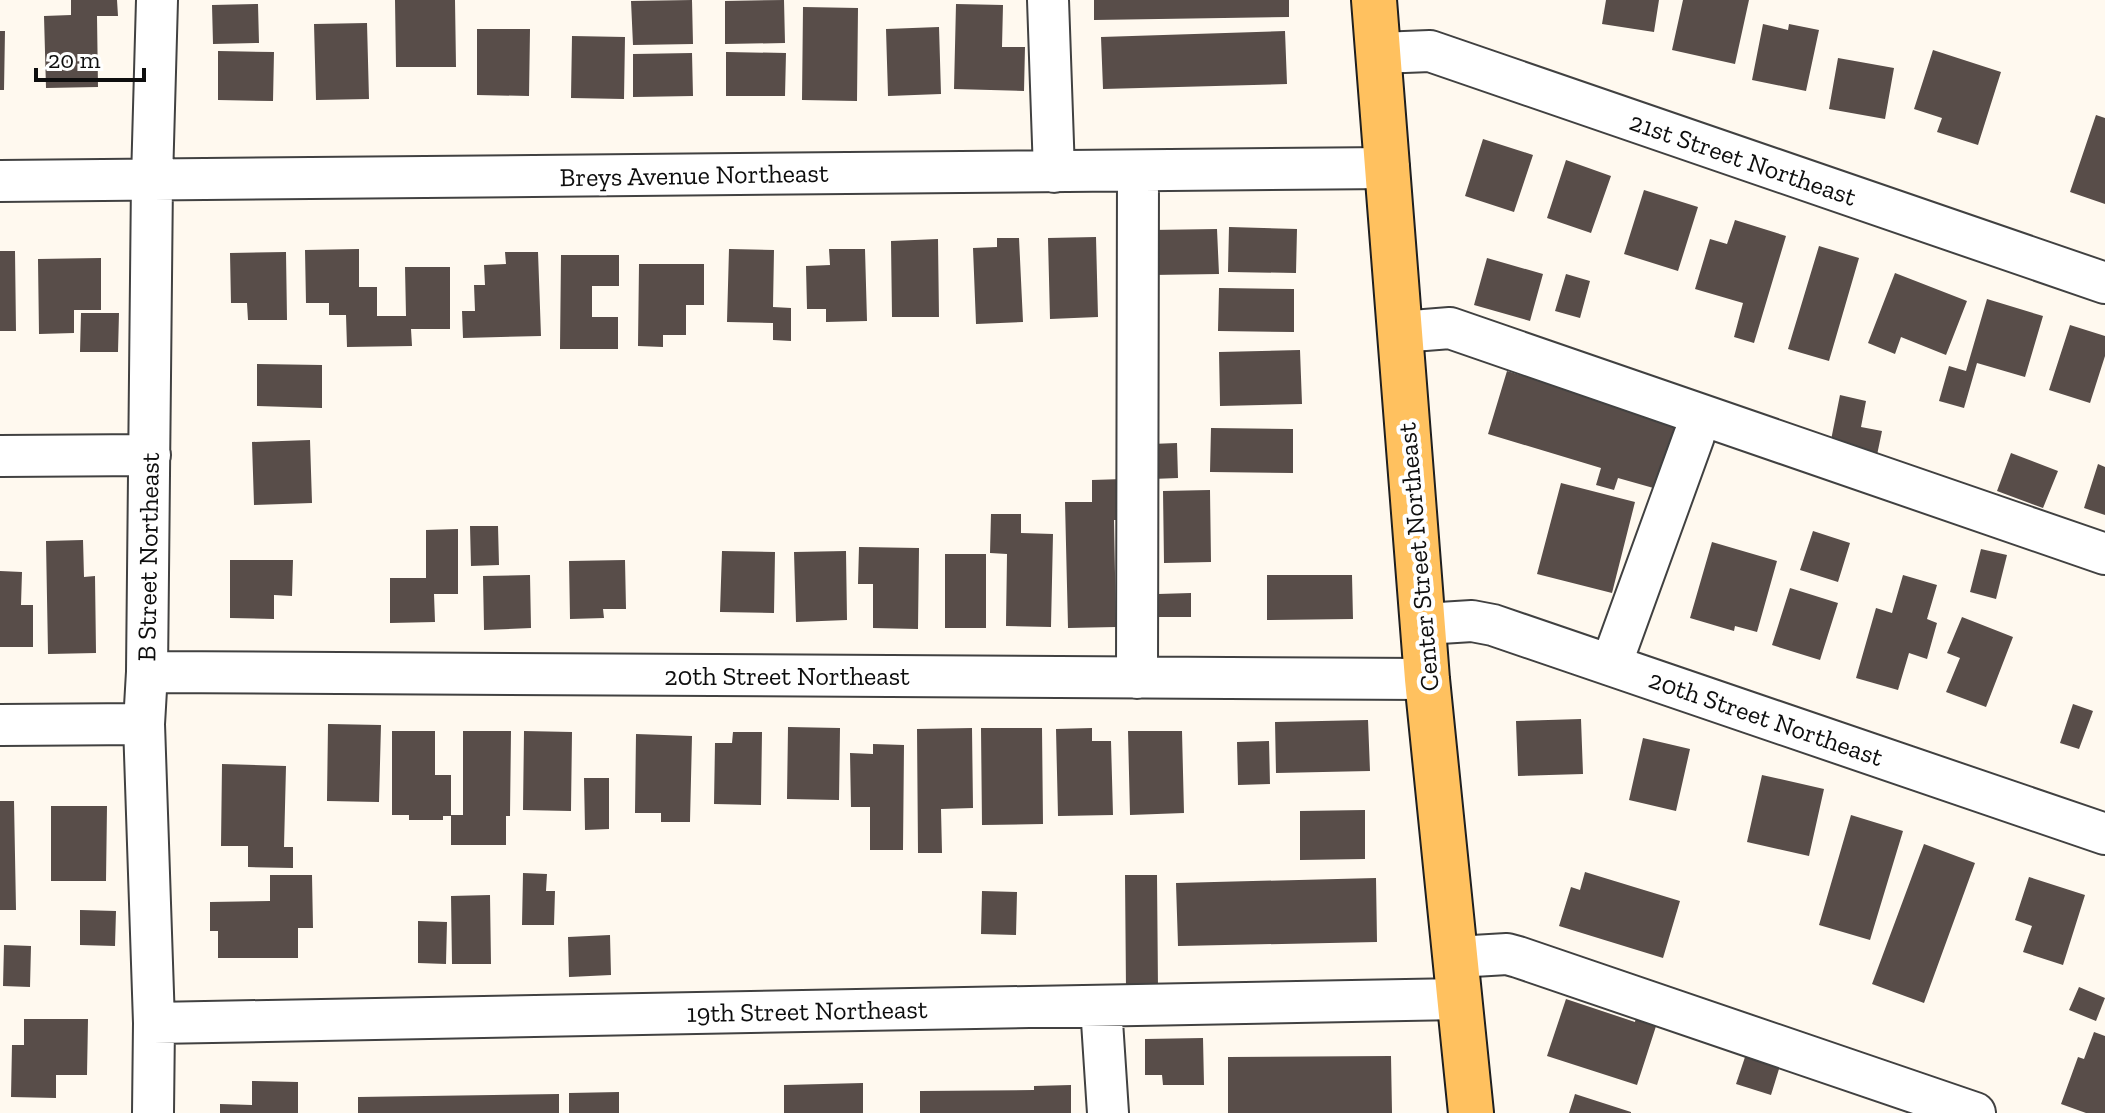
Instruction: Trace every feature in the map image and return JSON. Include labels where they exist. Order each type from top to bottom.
[{"type":"main road","name":"Center Street Northeast","points":[[1374,0],[1427,679],[1471,1113]]},
{"type":"street","name":"B Street Northeast","points":[[153,1113],[154,1023],[144,724],[157,0]]},
{"type":"street","points":[[1048,0],[1054,172]]},
{"type":"street","name":"21st Street Northeast","points":[[1379,53],[1430,51],[2105,283]]},
{"type":"street","name":"Breys Avenue Northeast","points":[[0,181],[1389,168]]},
{"type":"street","points":[[1137,678],[1138,171]]},
{"type":"street","points":[[1400,332],[1450,328],[2105,554]]},
{"type":"street","points":[[1611,665],[1694,436]]},
{"type":"street","points":[[0,456],[150,455]]},
{"type":"street","name":"20th Street Northeast","points":[[1424,624],[1472,621],[1493,625],[2105,834]]},
{"type":"street","name":"20th Street Northeast","points":[[147,672],[1427,679]]},
{"type":"street","points":[[0,725],[144,724]]},
{"type":"street","points":[[1456,957],[1507,954],[1518,957],[1975,1113]]},
{"type":"street","name":"19th Street Northeast","points":[[154,1023],[1460,999]]},
{"type":"street","points":[[1101,1006],[1108,1113]]},
{"type":"building","points":[[71,0],[117,0],[118,16],[97,16],[98,87],[46,88],[44,16],[71,15]]},
{"type":"building","points":[[395,0],[455,0],[456,67],[396,67]]},
{"type":"building","points":[[692,0],[693,44],[633,45],[631,1]]},
{"type":"building","points":[[784,0],[785,43],[725,44],[725,1]]},
{"type":"building","points":[[1094,0],[1289,0],[1289,17],[1094,20]]},
{"type":"building","points":[[1606,0],[1659,0],[1654,32],[1602,24]]},
{"type":"building","points":[[1683,0],[1749,0],[1735,64],[1672,50]]},
{"type":"building","points":[[258,4],[259,43],[213,44],[212,5]]},
{"type":"building","points":[[956,4],[1003,5],[1002,47],[1025,47],[1024,91],[954,89]]},
{"type":"building","points":[[803,7],[858,8],[857,101],[802,100]]},
{"type":"building","points":[[367,23],[369,99],[316,100],[314,24]]},
{"type":"building","points":[[1763,24],[1788,30],[1789,24],[1819,30],[1806,91],[1752,80]]},
{"type":"building","points":[[939,27],[941,94],[888,96],[886,29]]},
{"type":"building","points":[[477,29],[530,29],[529,96],[477,95]]},
{"type":"building","points":[[0,31],[5,31],[4,90],[0,90]]},
{"type":"building","points":[[1285,31],[1287,84],[1103,89],[1101,37]]},
{"type":"building","points":[[572,36],[625,37],[624,99],[571,98]]},
{"type":"building","points":[[1933,50],[2001,72],[1978,145],[1937,132],[1942,118],[1914,109]]},
{"type":"building","points":[[218,51],[274,52],[273,101],[218,100]]},
{"type":"building","points":[[726,52],[786,53],[785,96],[726,96]]},
{"type":"building","points":[[692,53],[693,96],[633,97],[633,54]]},
{"type":"building","points":[[1838,58],[1894,68],[1885,119],[1829,109]]},
{"type":"building","points":[[2096,115],[2105,118],[2105,204],[2070,192]]},
{"type":"building","points":[[1483,139],[1533,155],[1514,212],[1465,196]]},
{"type":"building","points":[[1566,160],[1611,176],[1591,233],[1547,218]]},
{"type":"building","points":[[1644,190],[1698,207],[1678,271],[1624,254]]},
{"type":"building","points":[[1735,220],[1786,236],[1754,343],[1734,337],[1743,303],[1695,289],[1710,239],[1727,244]]},
{"type":"building","points":[[1229,227],[1297,229],[1296,273],[1228,272]]},
{"type":"building","points":[[1217,229],[1219,274],[1152,275],[1151,230]]},
{"type":"building","points":[[1096,237],[1098,317],[1050,319],[1048,238]]},
{"type":"building","points":[[997,238],[1019,238],[1023,322],[976,324],[973,248],[997,247]]},
{"type":"building","points":[[938,239],[939,317],[892,317],[891,241]]},
{"type":"building","points":[[1819,246],[1859,258],[1829,361],[1788,349]]},
{"type":"building","points":[[359,249],[359,287],[377,287],[377,316],[406,316],[405,267],[450,267],[450,329],[411,329],[412,346],[347,347],[346,315],[329,315],[329,303],[306,303],[305,250]]},
{"type":"building","points":[[729,249],[774,250],[773,307],[791,308],[791,341],[773,340],[773,323],[727,322]]},
{"type":"building","points":[[829,249],[865,249],[867,321],[826,322],[826,309],[807,309],[806,266],[830,265]]},
{"type":"building","points":[[0,251],[15,251],[16,331],[0,331]]},
{"type":"building","points":[[286,252],[287,320],[248,320],[247,303],[231,303],[230,253]]},
{"type":"building","points":[[505,252],[538,252],[541,336],[463,338],[462,311],[475,311],[474,285],[485,285],[484,265],[506,264]]},
{"type":"building","points":[[561,255],[619,255],[619,286],[592,286],[592,317],[618,317],[618,349],[560,349]]},
{"type":"building","points":[[101,258],[101,310],[74,310],[74,333],[39,334],[38,259]]},
{"type":"building","points":[[1487,258],[1543,274],[1530,321],[1474,305]]},
{"type":"building","points":[[639,264],[704,264],[704,305],[686,305],[686,335],[663,335],[663,347],[638,346]]},
{"type":"building","points":[[1895,273],[1967,301],[1946,355],[1901,337],[1895,354],[1868,343]]},
{"type":"building","points":[[1566,274],[1590,281],[1580,318],[1555,311]]},
{"type":"building","points":[[1219,288],[1294,289],[1294,332],[1218,331]]},
{"type":"building","points":[[1987,299],[2043,316],[2025,377],[1977,363],[1964,408],[1939,401],[1949,366],[1966,371]]},
{"type":"building","points":[[81,313],[119,313],[118,352],[80,352]]},
{"type":"building","points":[[2070,325],[2105,336],[2105,356],[2090,403],[2049,390]]},
{"type":"building","points":[[1300,350],[1302,404],[1220,406],[1219,352]]},
{"type":"building","points":[[257,364],[322,365],[322,408],[257,406]]},
{"type":"building","points":[[1507,371],[1677,422],[1657,489],[1618,478],[1614,490],[1596,485],[1601,468],[1488,434]]},
{"type":"building","points":[[1840,395],[1866,401],[1861,427],[1882,431],[1877,455],[1830,445]]},
{"type":"building","points":[[1211,428],[1293,429],[1293,473],[1210,472]]},
{"type":"building","points":[[310,440],[312,503],[254,505],[252,442]]},
{"type":"building","points":[[1177,443],[1178,478],[1152,479],[1151,444]]},
{"type":"building","points":[[2011,453],[2058,471],[2043,508],[1997,491]]},
{"type":"building","points":[[2098,464],[2105,467],[2105,515],[2084,508]]},
{"type":"building","points":[[1123,479],[1124,520],[1114,520],[1116,627],[1068,628],[1065,502],[1092,502],[1092,480]]},
{"type":"building","points":[[1561,483],[1635,502],[1612,593],[1537,574]]},
{"type":"building","points":[[1210,490],[1211,562],[1164,563],[1163,491]]},
{"type":"building","points":[[991,514],[1021,514],[1021,533],[1053,534],[1051,627],[1006,626],[1007,554],[990,553]]},
{"type":"building","points":[[470,526],[498,526],[499,565],[471,566]]},
{"type":"building","points":[[458,529],[458,594],[434,594],[435,622],[390,623],[390,578],[426,578],[426,530]]},
{"type":"building","points":[[1813,531],[1850,543],[1838,582],[1800,570]]},
{"type":"building","points":[[83,540],[84,577],[95,576],[96,653],[48,654],[46,541]]},
{"type":"building","points":[[1712,542],[1777,561],[1757,632],[1735,626],[1734,631],[1690,618]]},
{"type":"building","points":[[859,547],[919,548],[918,629],[873,628],[873,584],[858,584]]},
{"type":"building","points":[[1981,549],[2007,555],[1996,599],[1970,592]]},
{"type":"building","points":[[722,551],[775,552],[774,613],[720,612]]},
{"type":"building","points":[[846,551],[847,620],[796,622],[794,552]]},
{"type":"building","points":[[945,554],[986,554],[986,628],[945,628]]},
{"type":"building","points":[[230,560],[293,560],[292,596],[274,595],[274,619],[230,618]]},
{"type":"building","points":[[625,560],[626,609],[603,609],[604,618],[570,619],[569,561]]},
{"type":"building","points":[[0,571],[22,572],[21,605],[33,605],[33,647],[0,647]]},
{"type":"building","points":[[530,575],[531,628],[484,630],[483,576]]},
{"type":"building","points":[[1267,575],[1352,575],[1353,619],[1267,620]]},
{"type":"building","points":[[1903,575],[1937,585],[1927,619],[1937,623],[1927,659],[1909,653],[1898,690],[1856,678],[1876,608],[1892,613]]},
{"type":"building","points":[[1790,588],[1838,603],[1820,660],[1772,645]]},
{"type":"building","points":[[1191,593],[1191,617],[1158,617],[1158,594]]},
{"type":"building","points":[[1962,617],[2013,637],[1986,707],[1946,692],[1960,658],[1947,653]]},
{"type":"building","points":[[2073,704],[2093,711],[2079,749],[2060,743]]},
{"type":"building","points":[[1581,719],[1583,774],[1518,776],[1516,721]]},
{"type":"building","points":[[1368,720],[1370,771],[1276,773],[1275,722]]},
{"type":"building","points":[[328,724],[381,725],[379,802],[327,801]]},
{"type":"building","points":[[788,727],[840,728],[839,800],[787,799]]},
{"type":"building","points":[[972,728],[973,808],[941,809],[942,853],[918,853],[917,729]]},
{"type":"building","points":[[981,728],[1042,728],[1043,824],[982,825]]},
{"type":"building","points":[[1092,728],[1092,741],[1111,741],[1113,815],[1058,816],[1056,729]]},
{"type":"building","points":[[392,731],[435,731],[435,775],[451,775],[451,815],[463,815],[463,731],[511,731],[510,816],[506,816],[506,845],[451,845],[451,816],[443,816],[443,820],[409,820],[409,815],[392,815]]},
{"type":"building","points":[[524,731],[572,732],[571,811],[523,810]]},
{"type":"building","points":[[1128,731],[1182,731],[1184,813],[1130,815]]},
{"type":"building","points":[[733,732],[762,732],[761,805],[714,804],[715,743],[732,743]]},
{"type":"building","points":[[636,734],[692,736],[690,822],[661,822],[661,813],[635,813]]},
{"type":"building","points":[[1643,738],[1690,749],[1676,811],[1629,800]]},
{"type":"building","points":[[1269,741],[1270,784],[1238,785],[1237,742]]},
{"type":"building","points":[[873,744],[904,745],[903,850],[870,850],[870,807],[851,807],[850,753],[873,754]]},
{"type":"building","points":[[222,764],[286,766],[284,847],[293,847],[293,868],[248,867],[248,846],[221,846]]},
{"type":"building","points":[[1762,775],[1824,789],[1809,856],[1747,842]]},
{"type":"building","points":[[584,778],[609,778],[609,829],[585,830]]},
{"type":"building","points":[[0,801],[14,801],[16,910],[0,910]]},
{"type":"building","points":[[51,806],[107,806],[106,881],[51,881]]},
{"type":"building","points":[[1365,810],[1365,859],[1300,860],[1300,811]]},
{"type":"building","points":[[1851,815],[1903,831],[1870,940],[1819,925]]},
{"type":"building","points":[[1924,844],[1975,863],[1924,1003],[1872,984]]},
{"type":"building","points":[[1585,872],[1680,901],[1663,958],[1559,926],[1571,887],[1580,890]]},
{"type":"building","points":[[523,873],[547,874],[546,891],[555,891],[554,925],[522,925]]},
{"type":"building","points":[[270,875],[312,875],[313,928],[298,928],[298,958],[218,958],[218,931],[210,931],[210,902],[270,901]]},
{"type":"building","points":[[1125,875],[1157,875],[1158,990],[1126,990]]},
{"type":"building","points":[[2029,877],[2085,895],[2063,965],[2023,952],[2032,926],[2015,920]]},
{"type":"building","points":[[1376,878],[1377,942],[1178,946],[1176,883]]},
{"type":"building","points":[[982,891],[1017,892],[1016,935],[981,934]]},
{"type":"building","points":[[490,895],[491,964],[452,964],[451,896]]},
{"type":"building","points":[[80,910],[116,911],[115,946],[80,945]]},
{"type":"building","points":[[418,921],[447,922],[446,964],[418,963]]},
{"type":"building","points":[[610,935],[611,975],[569,977],[568,937]]},
{"type":"building","points":[[4,945],[31,946],[30,987],[3,986]]},
{"type":"building","points":[[2079,987],[2105,998],[2096,1021],[2069,1010]]},
{"type":"building","points":[[1566,999],[1635,1022],[1637,1013],[1658,1020],[1637,1085],[1547,1056]]},
{"type":"building","points":[[24,1019],[88,1019],[87,1075],[56,1075],[56,1098],[11,1097],[12,1045],[24,1045]]},
{"type":"building","points":[[2094,1032],[2105,1036],[2105,1113],[2086,1113],[2061,1104],[2078,1057],[2084,1059]]},
{"type":"building","points":[[1203,1038],[1204,1085],[1163,1085],[1162,1075],[1145,1075],[1145,1039]]},
{"type":"building","points":[[1749,1045],[1783,1056],[1771,1095],[1736,1084]]},
{"type":"building","points":[[1391,1056],[1392,1113],[1228,1113],[1228,1057]]},
{"type":"building","points":[[252,1081],[298,1082],[298,1113],[220,1113],[220,1104],[252,1105]]},
{"type":"building","points":[[863,1083],[863,1113],[784,1113],[784,1085]]},
{"type":"building","points":[[1071,1085],[1071,1113],[920,1113],[920,1091],[1034,1090],[1034,1086]]},
{"type":"building","points":[[619,1092],[619,1113],[569,1113],[569,1093]]},
{"type":"building","points":[[559,1094],[559,1113],[358,1113],[358,1097]]},
{"type":"building","points":[[1575,1094],[1631,1112],[1631,1113],[1569,1113]]}]
